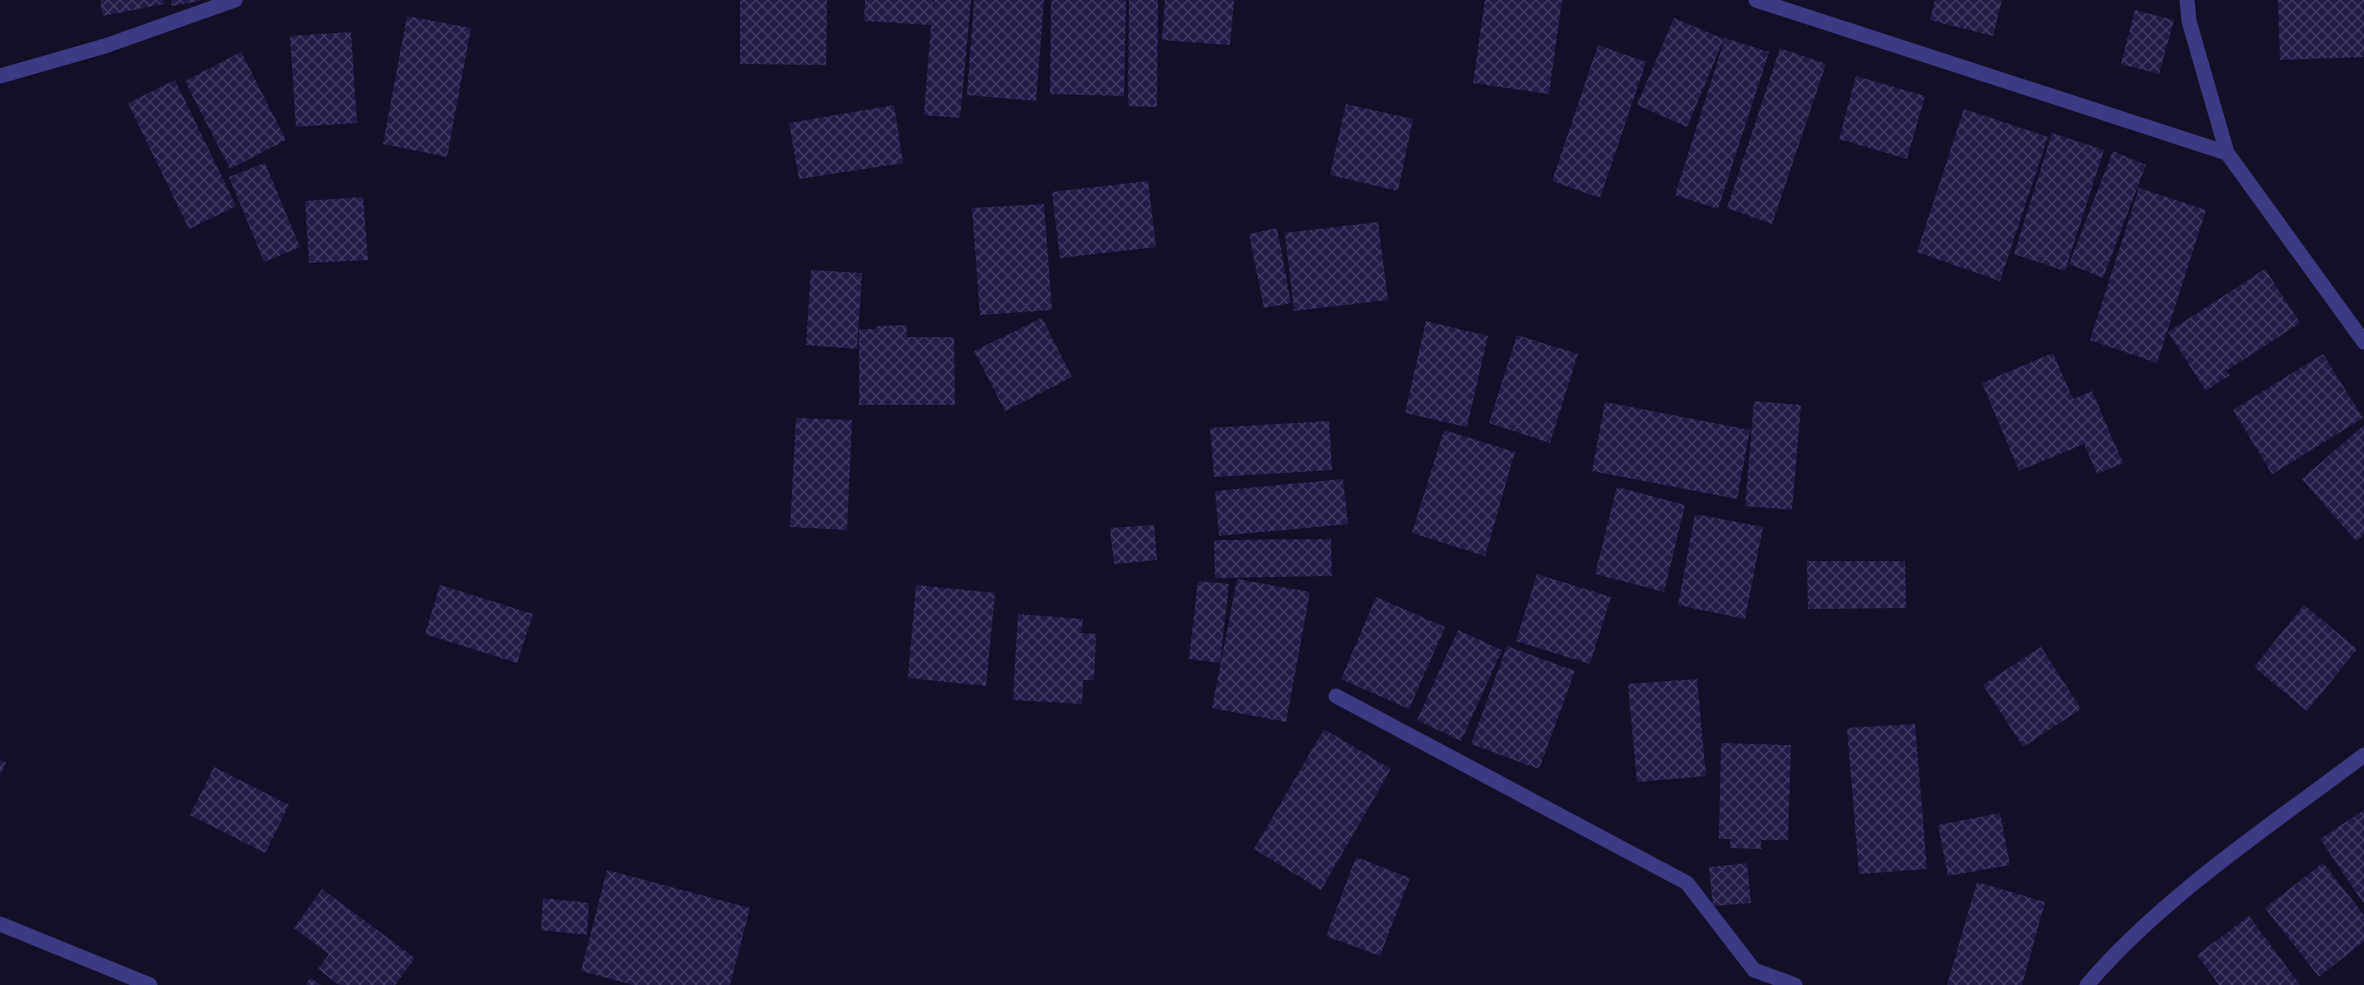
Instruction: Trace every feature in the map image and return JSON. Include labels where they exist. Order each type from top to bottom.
[{"type":"street","points":[[0,76],[105,46],[236,0]]},
{"type":"street","points":[[1756,0],[2227,153]]},
{"type":"street","points":[[2187,0],[2189,21],[2227,153],[2364,342]]},
{"type":"street","points":[[1336,696],[1688,883],[1754,970],[1795,985]]},
{"type":"street","points":[[2087,985],[2112,956],[2179,895],[2364,755]]},
{"type":"street","points":[[0,924],[150,985]]},
{"type":"building","points":[[100,0],[163,0],[164,4],[103,16]]},
{"type":"building","points":[[171,0],[200,0],[200,1],[172,6]]},
{"type":"building","points":[[740,0],[827,0],[826,65],[740,64]]},
{"type":"building","points":[[865,0],[933,0],[933,11],[934,0],[971,0],[960,118],[924,115],[931,25],[864,21]]},
{"type":"building","points":[[974,0],[1044,0],[1036,101],[967,95]]},
{"type":"building","points":[[1051,0],[1126,0],[1124,96],[1050,94]]},
{"type":"building","points":[[1129,0],[1158,0],[1157,107],[1128,106]]},
{"type":"building","points":[[1165,0],[1234,0],[1230,45],[1162,40]]},
{"type":"building","points":[[1485,0],[1562,0],[1549,94],[1473,83]]},
{"type":"building","points":[[1935,0],[2002,0],[1993,36],[1930,20]]},
{"type":"building","points":[[2278,0],[2364,0],[2364,57],[2280,60]]},
{"type":"building","points":[[2135,10],[2174,20],[2159,74],[2121,64]]},
{"type":"building","points":[[407,16],[471,28],[447,157],[383,144]]},
{"type":"building","points":[[1674,18],[1724,39],[1687,127],[1637,105]]},
{"type":"building","points":[[351,32],[357,123],[296,127],[290,36]]},
{"type":"building","points":[[1725,38],[1769,52],[1718,209],[1675,195]]},
{"type":"building","points":[[1598,45],[1646,62],[1600,198],[1552,181]]},
{"type":"building","points":[[1780,48],[1826,64],[1772,224],[1727,208]]},
{"type":"building","points":[[241,52],[286,140],[230,169],[185,81]]},
{"type":"building","points":[[1856,76],[1925,96],[1907,159],[1839,139]]},
{"type":"building","points":[[175,80],[236,206],[189,229],[128,103]]},
{"type":"building","points":[[1346,104],[1413,119],[1398,191],[1330,175]]},
{"type":"building","points":[[894,105],[903,163],[799,179],[789,123]]},
{"type":"building","points":[[1964,109],[2048,137],[2000,281],[1917,252]]},
{"type":"building","points":[[2052,133],[2104,150],[2065,271],[2014,254]]},
{"type":"building","points":[[2113,151],[2146,165],[2103,278],[2069,264]]},
{"type":"building","points":[[265,163],[300,247],[264,262],[229,177]]},
{"type":"building","points":[[1148,181],[1156,247],[1060,258],[1052,192]]},
{"type":"building","points":[[2139,188],[2206,210],[2157,363],[2090,340]]},
{"type":"building","points":[[363,197],[368,260],[309,263],[305,201]]},
{"type":"building","points":[[1044,204],[1052,310],[980,315],[972,208]]},
{"type":"building","points":[[1378,222],[1388,300],[1294,311],[1285,233]]},
{"type":"building","points":[[1277,228],[1291,303],[1264,308],[1249,234]]},
{"type":"building","points":[[2265,269],[2300,323],[2226,371],[2230,375],[2206,391],[2168,332]]},
{"type":"building","points":[[811,270],[862,273],[857,349],[806,345]]},
{"type":"building","points":[[1042,318],[1072,377],[1005,411],[974,351]]},
{"type":"building","points":[[1426,321],[1488,336],[1467,427],[1405,413]]},
{"type":"building","points":[[906,325],[907,337],[954,337],[955,405],[859,405],[859,329]]},
{"type":"building","points":[[1517,335],[1578,354],[1550,443],[1489,423]]},
{"type":"building","points":[[2053,353],[2073,399],[2092,391],[2123,463],[2097,474],[2084,444],[2019,471],[1982,383]]},
{"type":"building","points":[[2323,354],[2363,418],[2272,474],[2233,410]]},
{"type":"building","points":[[1754,401],[1801,405],[1792,510],[1745,506]]},
{"type":"building","points":[[1605,402],[1750,430],[1737,499],[1592,471]]},
{"type":"building","points":[[796,418],[852,420],[847,530],[790,527]]},
{"type":"building","points":[[1329,421],[1332,470],[1214,477],[1210,428]]},
{"type":"building","points":[[2364,425],[2364,534],[2356,541],[2302,479]]},
{"type":"building","points":[[1444,430],[1515,452],[1485,556],[1412,533]]},
{"type":"building","points":[[1343,479],[1348,524],[1219,536],[1215,491]]},
{"type":"building","points":[[1617,487],[1685,505],[1664,592],[1595,574]]},
{"type":"building","points":[[1695,514],[1763,527],[1745,619],[1678,605]]},
{"type":"building","points":[[1154,525],[1157,560],[1114,564],[1110,528]]},
{"type":"building","points":[[1331,539],[1332,576],[1215,578],[1214,540]]},
{"type":"building","points":[[1807,561],[1905,561],[1906,608],[1808,609]]},
{"type":"building","points":[[1537,574],[1611,597],[1590,664],[1516,641]]},
{"type":"building","points":[[1237,579],[1310,592],[1286,722],[1212,708]]},
{"type":"building","points":[[1198,581],[1229,584],[1220,663],[1189,659]]},
{"type":"building","points":[[440,585],[533,614],[517,663],[425,634]]},
{"type":"building","points":[[916,585],[995,593],[986,686],[908,678]]},
{"type":"building","points":[[1376,597],[1445,627],[1409,709],[1341,679]]},
{"type":"building","points":[[2304,605],[2357,649],[2307,711],[2254,667]]},
{"type":"building","points":[[1018,614],[1083,619],[1081,633],[1096,634],[1094,680],[1083,680],[1082,704],[1013,700]]},
{"type":"building","points":[[1458,630],[1502,650],[1461,741],[1417,720]]},
{"type":"building","points":[[1507,646],[1575,671],[1539,769],[1471,744]]},
{"type":"building","points":[[2041,647],[2081,709],[2023,747],[1983,685]]},
{"type":"building","points":[[1697,679],[1706,776],[1637,782],[1628,684]]},
{"type":"building","points":[[1915,724],[1927,869],[1859,874],[1847,728]]},
{"type":"building","points":[[1324,729],[1391,769],[1321,890],[1254,849]]},
{"type":"building","points":[[1721,743],[1791,745],[1788,840],[1761,840],[1761,849],[1730,848],[1730,839],[1719,839]]},
{"type":"building","points":[[0,760],[6,762],[0,776]]},
{"type":"building","points":[[214,767],[289,805],[265,853],[190,815]]},
{"type":"building","points":[[2364,810],[2364,904],[2320,839]]},
{"type":"building","points":[[2000,813],[2010,865],[1948,876],[1938,825]]},
{"type":"building","points":[[1356,857],[1410,878],[1380,956],[1326,936]]},
{"type":"building","points":[[1747,863],[1751,903],[1713,906],[1709,867]]},
{"type":"building","points":[[2323,863],[2364,915],[2364,941],[2319,977],[2265,908]]},
{"type":"building","points":[[607,870],[750,908],[730,985],[633,985],[581,971]]},
{"type":"building","points":[[1977,882],[2045,902],[2022,985],[1947,985]]},
{"type":"building","points":[[322,889],[415,958],[395,985],[339,985],[318,969],[329,954],[294,928]]},
{"type":"building","points":[[543,898],[589,903],[587,935],[541,930]]},
{"type":"building","points":[[2249,916],[2300,985],[2219,985],[2197,955]]},
{"type":"building","points":[[310,978],[321,985],[306,985]]}]
